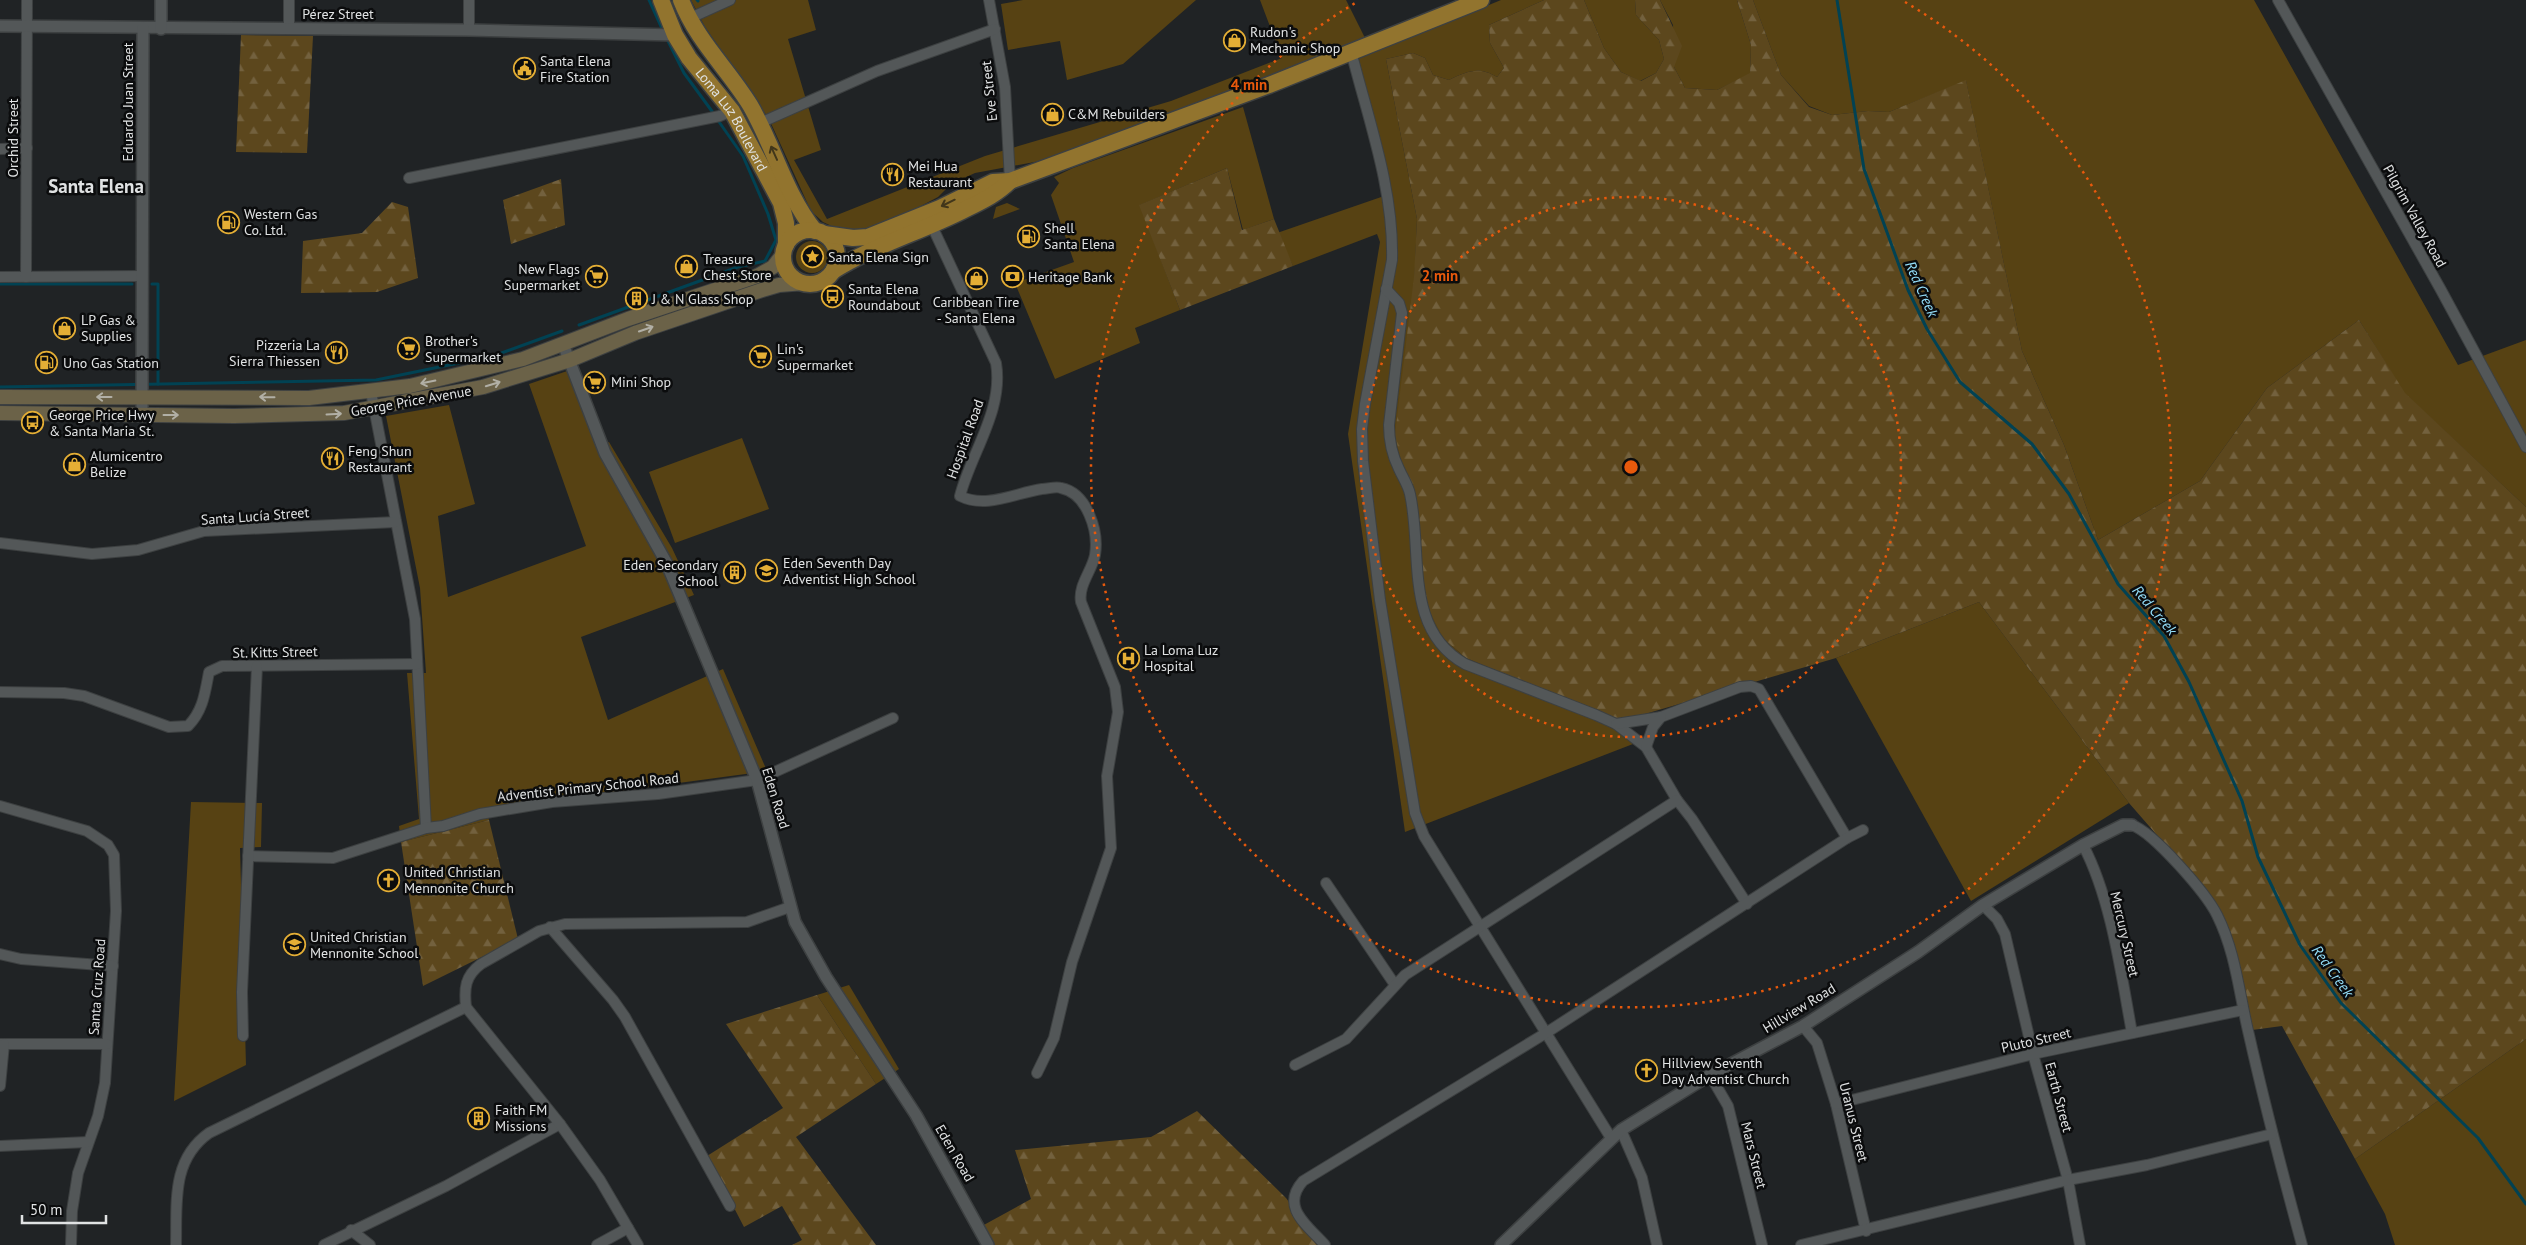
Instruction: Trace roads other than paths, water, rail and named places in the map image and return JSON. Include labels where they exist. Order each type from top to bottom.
[{"type":"highway","name":"Loma Luz Boulevard","points":[[661,0],[675,35],[689,58],[732,111],[784,212],[785,249]]},
{"type":"highway","name":"Loma Luz Boulevard","points":[[681,0],[688,19],[749,103],[760,123],[793,198],[820,232]]},
{"type":"highway","points":[[1010,181],[998,193],[932,226],[861,256],[833,272],[821,282],[805,284],[797,280],[786,269],[785,249],[795,235],[802,232],[820,232],[853,238],[868,236],[940,208],[993,182],[1010,181],[1269,85],[1481,0]]},
{"type":"highway","points":[[820,232],[835,246],[837,263],[833,272]]},
{"type":"main road","name":"George Price Avenue","points":[[0,397],[309,398],[371,392],[470,373],[523,359],[628,319],[757,276],[773,268],[785,249]]},
{"type":"main road","name":"George Price Avenue","points":[[0,414],[314,415],[344,413],[484,387],[570,360],[643,330],[762,290],[779,286],[805,284]]},
{"type":"street","name":"Orchid Street","points":[[26,276],[27,0]]},
{"type":"street","points":[[161,0],[161,29]]},
{"type":"street","points":[[289,0],[289,29]]},
{"type":"street","points":[[469,0],[469,30]]},
{"type":"street","points":[[688,19],[730,0]]},
{"type":"street","name":"Eve Street","points":[[988,0],[1005,87],[1010,181]]},
{"type":"street","name":"Pilgrim Valley Road","points":[[2278,0],[2437,281],[2526,445]]},
{"type":"street","name":"Pérez Street","points":[[0,26],[161,29],[469,30],[675,35]]},
{"type":"street","name":"Eduardo Juan Street","points":[[142,415],[144,28]]},
{"type":"street","points":[[760,123],[877,71],[995,29]]},
{"type":"street","points":[[1351,51],[1391,217],[1392,260],[1362,429],[1367,496],[1380,600],[1415,813],[1424,836],[1611,1138]]},
{"type":"street","points":[[409,178],[711,118],[732,111]]},
{"type":"street","points":[[0,148],[27,148]]},
{"type":"street","name":"Hospital Road","points":[[932,226],[996,363],[998,375],[994,403],[960,496],[974,502],[983,502],[1030,491],[1061,488],[1078,496],[1088,511],[1094,528],[1096,548],[1095,556],[1081,589],[1081,602],[1115,687],[1118,700],[1118,712],[1108,776],[1110,848],[1072,962],[1054,1038],[1037,1073]]},
{"type":"street","points":[[0,277],[142,276]]},
{"type":"street","points":[[1386,290],[1399,304],[1402,313],[1389,425],[1389,440],[1410,496],[1421,601],[1430,627],[1437,640],[1453,657],[1465,664],[1616,724],[1646,747],[1677,800],[1692,819],[1747,904]]},
{"type":"street","name":"Eden Road","points":[[563,344],[605,453],[666,562],[757,780],[790,907],[801,934],[826,977],[916,1115],[984,1243]]},
{"type":"street","points":[[371,392],[415,620],[426,828]]},
{"type":"street","name":"Santa Lucía Street","points":[[0,543],[92,554],[138,550],[204,531],[396,522]]},
{"type":"street","name":"St. Kitts Street","points":[[0,692],[64,693],[84,696],[169,727],[188,726],[196,718],[203,705],[209,672],[222,666],[417,664]]},
{"type":"street","points":[[243,1036],[242,992],[257,666]]},
{"type":"street","points":[[1616,724],[1661,717],[1740,687],[1751,686],[1759,689],[1847,838]]},
{"type":"street","points":[[1646,747],[1653,727],[1661,717]]},
{"type":"street","name":"Adventist Primary School Road","points":[[248,856],[333,858],[426,828],[443,826],[480,814],[552,802],[658,794],[757,780],[893,718]]},
{"type":"street","points":[[1295,1065],[1346,1039],[1405,975],[1596,854],[1677,800]]},
{"type":"street","name":"Santa Cruz Road","points":[[0,806],[87,831],[108,845],[114,855],[116,865],[113,966],[102,1099],[74,1193],[70,1227],[71,1245]]},
{"type":"street","name":"Hillview Road","points":[[1501,1245],[1621,1130],[1710,1075],[1803,1026],[1918,952],[1983,904],[2083,845],[2123,825],[2132,825]]},
{"type":"street","points":[[2132,825],[2147,833],[2197,886],[2216,913],[2236,969],[2243,1010],[2272,1134],[2302,1245]]},
{"type":"street","points":[[1325,1245],[1301,1219],[1294,1207],[1293,1198],[1303,1181],[1546,1033],[1847,838],[1863,830]]},
{"type":"street","name":"Mercury Street","points":[[2083,845],[2097,875],[2118,958],[2132,1033]]},
{"type":"street","points":[[1326,883],[1395,984]]},
{"type":"street","name":"Earth Street","points":[[1983,904],[1997,919],[2005,934],[2033,1054],[2068,1180],[2080,1245]]},
{"type":"street","points":[[638,1245],[600,1180],[560,1124],[466,1007],[464,992],[471,971],[550,927],[581,923],[747,922],[790,907]]},
{"type":"street","points":[[550,927],[614,1000],[625,1017],[730,1206]]},
{"type":"street","points":[[0,954],[21,959],[113,966]]},
{"type":"street","points":[[176,1245],[181,1169],[186,1157],[199,1140],[209,1133],[466,1007]]},
{"type":"street","name":"Pluto Street","points":[[1836,1104],[2033,1054],[2243,1010]]},
{"type":"street","name":"Uranus Street","points":[[1803,1026],[1816,1043],[1836,1104],[1866,1231]]},
{"type":"street","points":[[0,1086],[2,1044],[107,1044]]},
{"type":"street","name":"Mars Street","points":[[1710,1075],[1728,1106],[1762,1245]]},
{"type":"street","points":[[324,1245],[351,1230],[446,1186],[560,1124]]},
{"type":"street","points":[[1621,1130],[1642,1178],[1657,1245]]},
{"type":"street","points":[[1801,1245],[1866,1231],[2068,1180],[2147,1165],[2272,1134]]},
{"type":"street","points":[[0,1146],[88,1142]]},
{"type":"street","points":[[597,1245],[628,1228]]},
{"type":"street","points":[[351,1230],[370,1245]]},
{"type":"waterway","points":[[649,0],[663,31]]},
{"type":"waterway","name":"Red Creek","points":[[1837,0],[1864,169],[1908,290],[1927,329],[1960,382],[2032,444],[2069,494],[2118,584],[2164,636],[2189,682],[2242,801],[2258,857],[2300,945],[2341,1003],[2478,1138],[2526,1204]]},
{"type":"waterway","points":[[666,37],[684,73],[714,114]]},
{"type":"waterway","points":[[579,325],[738,267],[765,261],[776,240],[768,214],[743,156],[717,119]]},
{"type":"waterway","points":[[0,284],[132,284]]},
{"type":"waterway","points":[[152,284],[158,284],[158,384]]},
{"type":"waterway","points":[[0,387],[376,380],[493,356],[562,331]]},
{"type":"place","name":"Rudon's Mechanic Shop","points":[[1234,40]]},
{"type":"place","name":"Santa Elena Fire Station","points":[[524,69]]},
{"type":"place","name":"C&M Rebuilders","points":[[1052,114]]},
{"type":"place","name":"Mei Hua Restaurant","points":[[892,174]]},
{"type":"place","name":"Western Gas Co. Ltd.","points":[[228,222]]},
{"type":"place","name":"Shell Santa Elena","points":[[1028,236]]},
{"type":"place","name":"Santa Elena Sign","points":[[812,257]]},
{"type":"place","name":"Treasure Chest Store","points":[[687,267]]},
{"type":"place","name":"New Flags Supermarket","points":[[596,277]]},
{"type":"place","name":"Heritage Bank","points":[[1012,277]]},
{"type":"place","name":"Caribbean Tire - Santa Elena","points":[[976,279]]},
{"type":"place","name":"Santa Elena Roundabout","points":[[832,297]]},
{"type":"place","name":"J & N Glass Shop","points":[[636,299]]},
{"type":"place","name":"LP Gas & Supplies","points":[[65,328]]},
{"type":"place","name":"Brother's Supermarket","points":[[409,349]]},
{"type":"place","name":"Pizzeria La Sierra Thiessen","points":[[336,353]]},
{"type":"place","name":"Lin's Supermarket","points":[[761,357]]},
{"type":"place","name":"Uno Gas Station","points":[[47,363]]},
{"type":"place","name":"Mini Shop","points":[[595,382]]},
{"type":"place","name":"George Price Hwy & Santa Maria St.","points":[[33,423]]},
{"type":"place","name":"Feng Shun Restaurant","points":[[332,459]]},
{"type":"place","name":"Alumicentro Belize","points":[[74,464]]},
{"type":"place","name":"Eden Seventh Day Adventist High School","points":[[767,571]]},
{"type":"place","name":"Eden Secondary School","points":[[734,573]]},
{"type":"place","name":"La Loma Luz Hospital","points":[[1128,658]]},
{"type":"place","name":"United Christian Mennonite Church","points":[[388,880]]},
{"type":"place","name":"United Christian Mennonite School","points":[[294,945]]},
{"type":"place","name":"Hillview Seventh Day Adventist Church","points":[[1646,1071]]},
{"type":"place","name":"Faith FM Missions","points":[[479,1118]]},
{"type":"district","name":"Santa Elena","points":[[96,186]]}]
